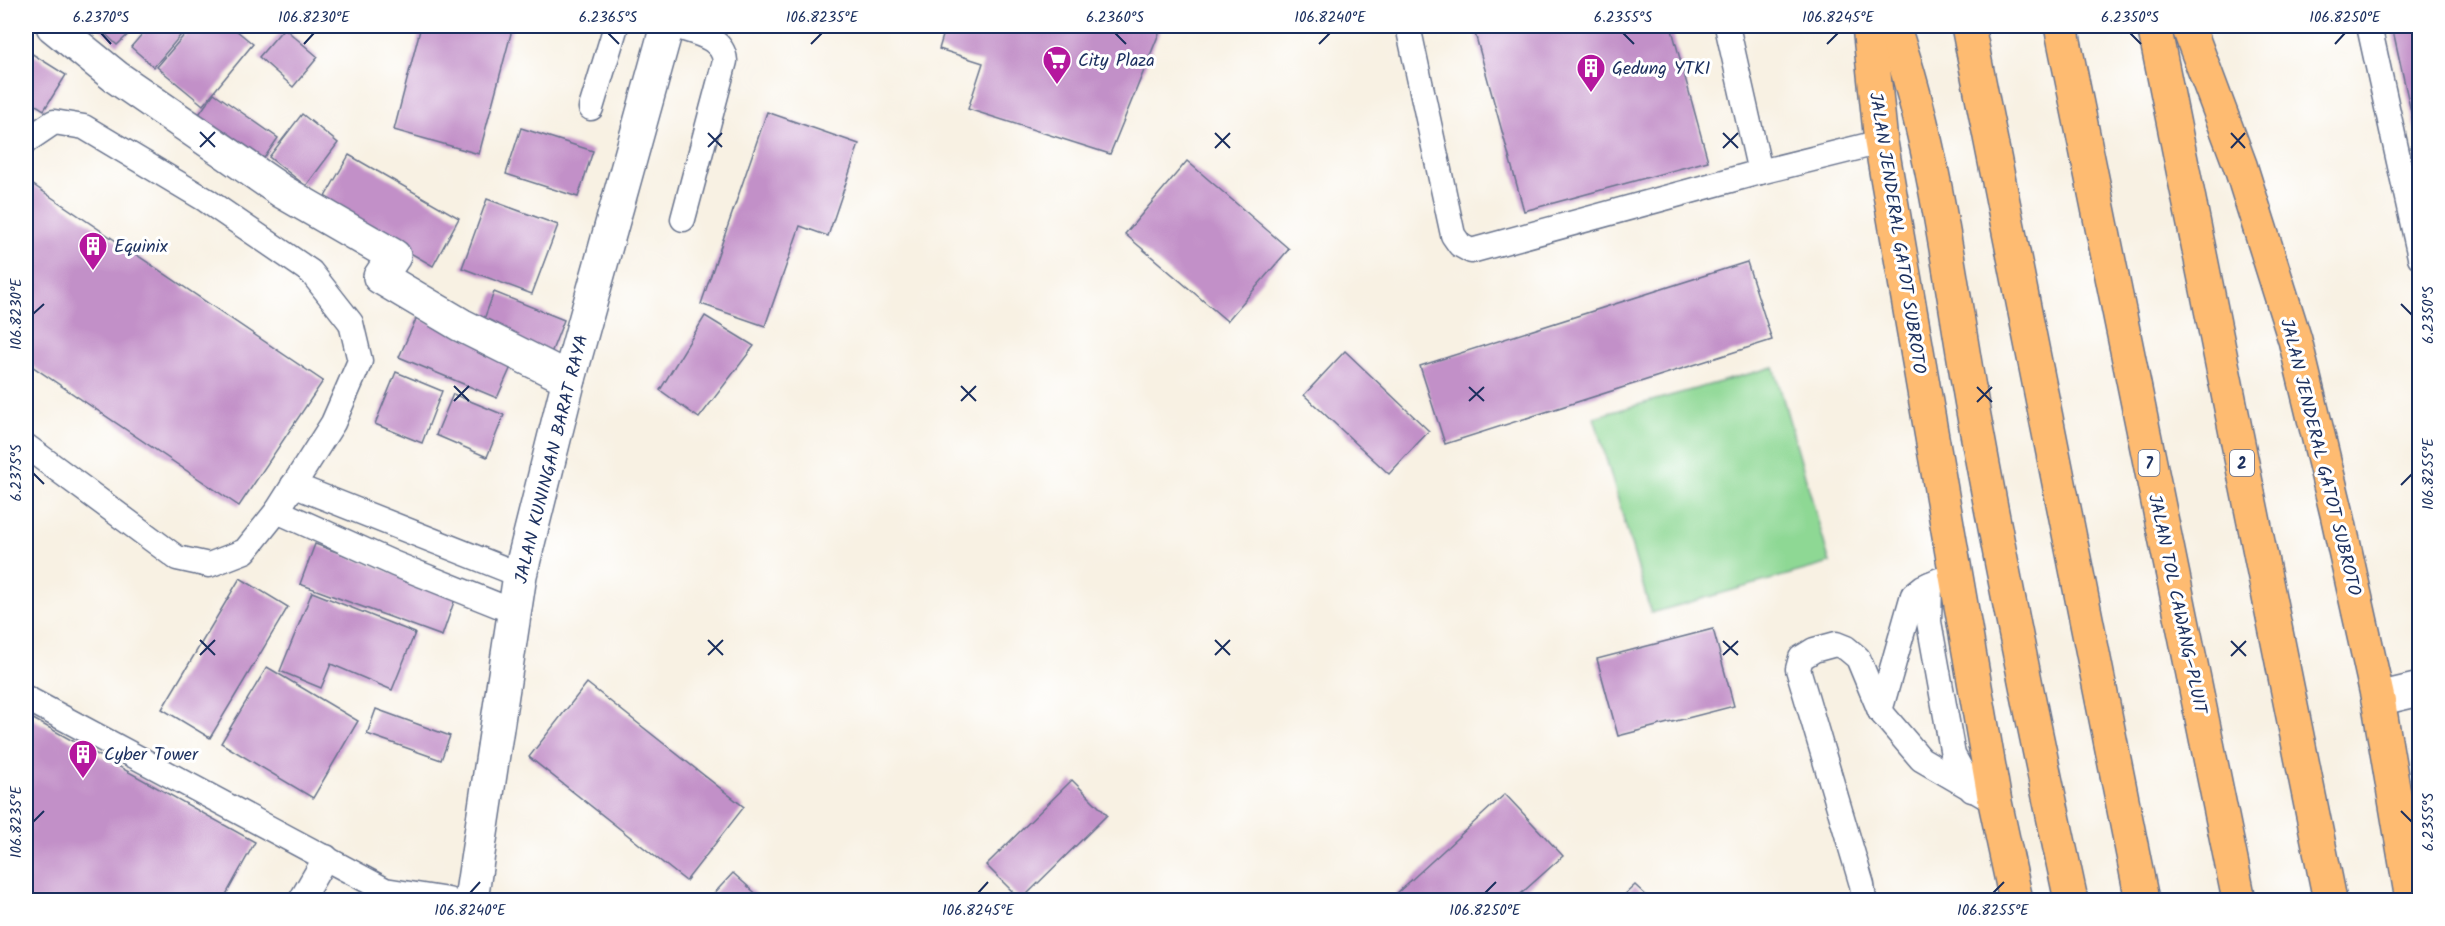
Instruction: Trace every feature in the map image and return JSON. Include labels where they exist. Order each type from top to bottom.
[{"type":"highway","name":"JALAN JENDERAL GATOT SUBROTO","points":[[1869,26],[1881,142],[1943,578],[1983,796],[2016,900]]},
{"type":"highway","name":"JALAN JENDERAL GATOT SUBROTO","points":[[1893,26],[1925,138],[2042,767],[2071,900]]},
{"type":"highway","points":[[1968,26],[2142,900]]},
{"type":"highway","name":"JALAN TOL CAWANG–PLUIT","points":[[2061,26],[2239,900]]},
{"type":"highway","name":"2","points":[[2154,26],[2330,900]]},
{"type":"highway","name":"JALAN JENDERAL GATOT SUBROTO","points":[[2188,26],[2240,165],[2295,340],[2378,699],[2412,900]]},
{"type":"street","points":[[53,26],[116,77],[283,192],[394,256],[380,277],[461,325],[569,378]]},
{"type":"street","name":"JALAN KUNINGAN BARAT RAYA","points":[[471,900],[520,576],[569,378],[667,26]]},
{"type":"street","points":[[2378,699],[2420,689]]},
{"type":"lane","points":[[591,108],[616,26]]},
{"type":"lane","points":[[675,26],[717,42],[725,61],[682,219]]},
{"type":"lane","points":[[1408,26],[1453,235],[1460,245],[1472,251],[1760,172],[1881,142]]},
{"type":"lane","points":[[1727,26],[1760,172]]},
{"type":"lane","points":[[2369,26],[2420,257]]},
{"type":"lane","points":[[26,141],[54,123],[84,127],[206,200],[311,272],[351,323],[360,361],[333,423],[277,511],[245,551],[208,565],[177,558],[26,446]]},
{"type":"lane","points":[[293,484],[520,576]]},
{"type":"lane","points":[[277,511],[395,564],[515,612]]},
{"type":"lane","points":[[1880,711],[1913,595],[1943,578]]},
{"type":"lane","points":[[1864,900],[1862,885],[1797,669],[1801,658],[1814,650],[1836,644],[1846,648],[1858,658],[1880,711],[1921,759],[1983,796]]},
{"type":"lane","points":[[26,698],[385,890],[448,900]]},
{"type":"lane","points":[[301,900],[326,857]]},
{"type":"green space","points":[[1774,367],[1830,563],[1651,613],[1594,417]]},
{"type":"building","points":[[97,26],[137,26],[117,45]]},
{"type":"building","points":[[149,26],[179,26],[185,30],[154,67],[131,47]]},
{"type":"building","points":[[192,26],[231,26],[253,44],[203,105],[157,67]]},
{"type":"building","points":[[421,26],[513,26],[479,154],[394,130]]},
{"type":"building","name":"City Plaza","points":[[946,26],[1162,26],[1110,154],[968,109],[983,63],[939,49]]},
{"type":"building","name":"Gedung YTKI","points":[[1473,26],[1671,26],[1708,161],[1524,211]]},
{"type":"building","points":[[2392,26],[2420,26],[2420,148],[2419,148]]},
{"type":"building","points":[[284,28],[318,57],[293,87],[259,57]]},
{"type":"building","points":[[26,50],[66,75],[44,110],[26,99]]},
{"type":"building","points":[[214,93],[278,138],[256,170],[192,124]]},
{"type":"building","points":[[767,112],[859,144],[828,236],[800,226],[765,326],[701,304]]},
{"type":"building","points":[[302,114],[338,143],[306,186],[269,157]]},
{"type":"building","points":[[521,128],[593,151],[578,197],[506,174]]},
{"type":"building","points":[[349,155],[459,218],[433,266],[322,202]]},
{"type":"building","points":[[1187,161],[1289,249],[1227,321],[1125,234]]},
{"type":"building","name":"Equinix","points":[[26,180],[323,381],[239,506],[26,362]]},
{"type":"building","points":[[487,199],[558,225],[532,294],[462,268]]},
{"type":"building","points":[[1747,262],[1772,340],[1445,444],[1420,366]]},
{"type":"building","points":[[494,292],[564,320],[548,361],[479,333]]},
{"type":"building","points":[[705,316],[754,346],[699,418],[660,390]]},
{"type":"building","points":[[417,317],[515,358],[497,398],[399,357]]},
{"type":"building","points":[[1345,351],[1429,431],[1389,474],[1304,395]]},
{"type":"building","points":[[396,372],[442,391],[422,443],[375,424]]},
{"type":"building","points":[[453,394],[504,415],[487,457],[436,435]]},
{"type":"building","points":[[315,544],[456,596],[442,636],[300,584]]},
{"type":"building","points":[[240,578],[288,607],[210,738],[162,709]]},
{"type":"building","points":[[312,592],[415,633],[392,690],[331,664],[321,688],[280,671]]},
{"type":"building","points":[[1713,629],[1734,706],[1618,736],[1597,659]]},
{"type":"building","points":[[267,667],[358,721],[313,798],[221,743]]},
{"type":"building","points":[[587,683],[744,807],[686,881],[529,757]]},
{"type":"building","points":[[376,709],[450,736],[441,760],[367,734]]},
{"type":"building","name":"Cyber Tower","points":[[26,715],[255,842],[223,900],[26,900]]},
{"type":"building","points":[[1072,780],[1107,815],[1021,900],[986,865]]},
{"type":"building","points":[[1505,794],[1563,856],[1514,900],[1400,900],[1395,895]]},
{"type":"building","points":[[733,873],[763,900],[708,900]]},
{"type":"building","points":[[1635,885],[1651,900],[1619,900]]},
{"type":"place","name":"City Plaza","points":[[1057,86]]},
{"type":"place","name":"Gedung YTKI","points":[[1591,94]]},
{"type":"place","name":"Equinix","points":[[93,272]]},
{"type":"place","name":"Cyber Tower","points":[[83,780]]}]
